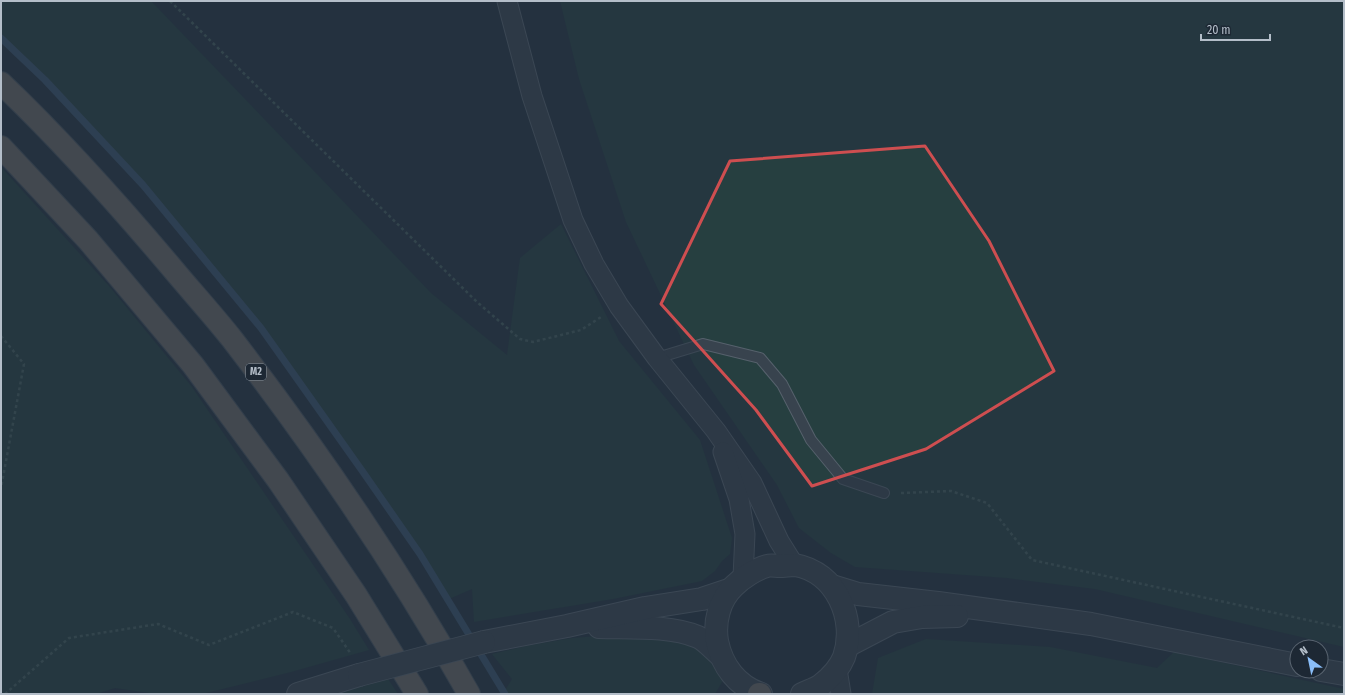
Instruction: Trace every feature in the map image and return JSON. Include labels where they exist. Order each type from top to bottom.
[{"type":"highway","name":"M2","points":[[1,83],[23,104],[126,213],[231,338],[314,450],[393,567],[469,694]]},
{"type":"highway","points":[[1,147],[88,240],[193,365],[278,480],[356,595],[417,694]]},
{"type":"street","points":[[507,1],[532,96],[573,220],[594,264],[619,306],[657,358],[716,432],[752,483],[779,541],[794,565]]},
{"type":"street","points":[[716,432],[739,500],[745,534],[736,584],[718,610],[715,632],[719,654]]},
{"type":"street","points":[[299,694],[357,667],[568,626],[645,608],[702,599],[736,584],[767,566],[794,565],[821,577],[832,586],[843,604],[848,625],[847,646],[837,669],[820,685],[802,694]]},
{"type":"street","points":[[832,586],[858,594],[938,603],[1091,624],[1289,663]]},
{"type":"street","points":[[847,646],[893,622],[922,617],[1006,613]]},
{"type":"street","points":[[568,626],[651,628],[679,632],[699,637],[719,654],[729,671],[742,685],[760,694]]},
{"type":"street","points":[[837,669],[841,694]]},
{"type":"street","points":[[1329,671],[1344,674]]},
{"type":"lane","points":[[657,358],[703,344],[760,358],[782,384],[811,440],[843,480],[884,493]]},
{"type":"path","points":[[170,1],[477,302],[520,339],[534,342],[581,330],[619,306]]},
{"type":"path","points":[[1,336],[24,364],[1,488]]},
{"type":"path","points":[[884,493],[951,491],[987,503],[1032,560],[1344,628]]},
{"type":"path","points":[[5,694],[69,638],[158,624],[209,645],[293,612],[333,628],[357,667]]},
{"type":"highlighted area","points":[[925,146],[989,241],[1054,371],[926,449],[812,486],[756,410],[661,304],[730,161]]},
{"type":"green space","points":[[1,1],[151,1],[431,293],[507,355],[520,258],[561,224],[619,341],[700,440],[732,538],[730,554],[722,561],[715,571],[702,581],[613,599],[474,622],[472,589],[449,599],[422,552],[261,325],[143,183],[46,79],[1,35]]},
{"type":"green space","points":[[560,1],[1344,1],[1344,647],[1329,644],[1329,639],[1310,639],[1095,589],[1007,578],[855,567],[831,553],[799,528],[777,485],[694,365],[626,222],[579,79]]},
{"type":"green space","points":[[1,167],[109,286],[192,387],[350,619],[369,650],[291,672],[202,694],[156,694],[115,688],[96,694],[1,694]]},
{"type":"green space","points":[[650,632],[701,642],[722,672],[722,682],[715,694],[503,694],[512,679],[492,654],[572,638]]},
{"type":"green space","points":[[926,639],[1050,647],[1157,668],[1174,652],[1289,677],[1289,679],[1298,679],[1344,689],[1344,694],[872,694],[878,658]]},
{"type":"green space","points":[[388,679],[398,694],[338,694]]},
{"type":"waterway","points":[[1,38],[45,80],[143,185],[261,328],[420,554],[505,694]]}]
